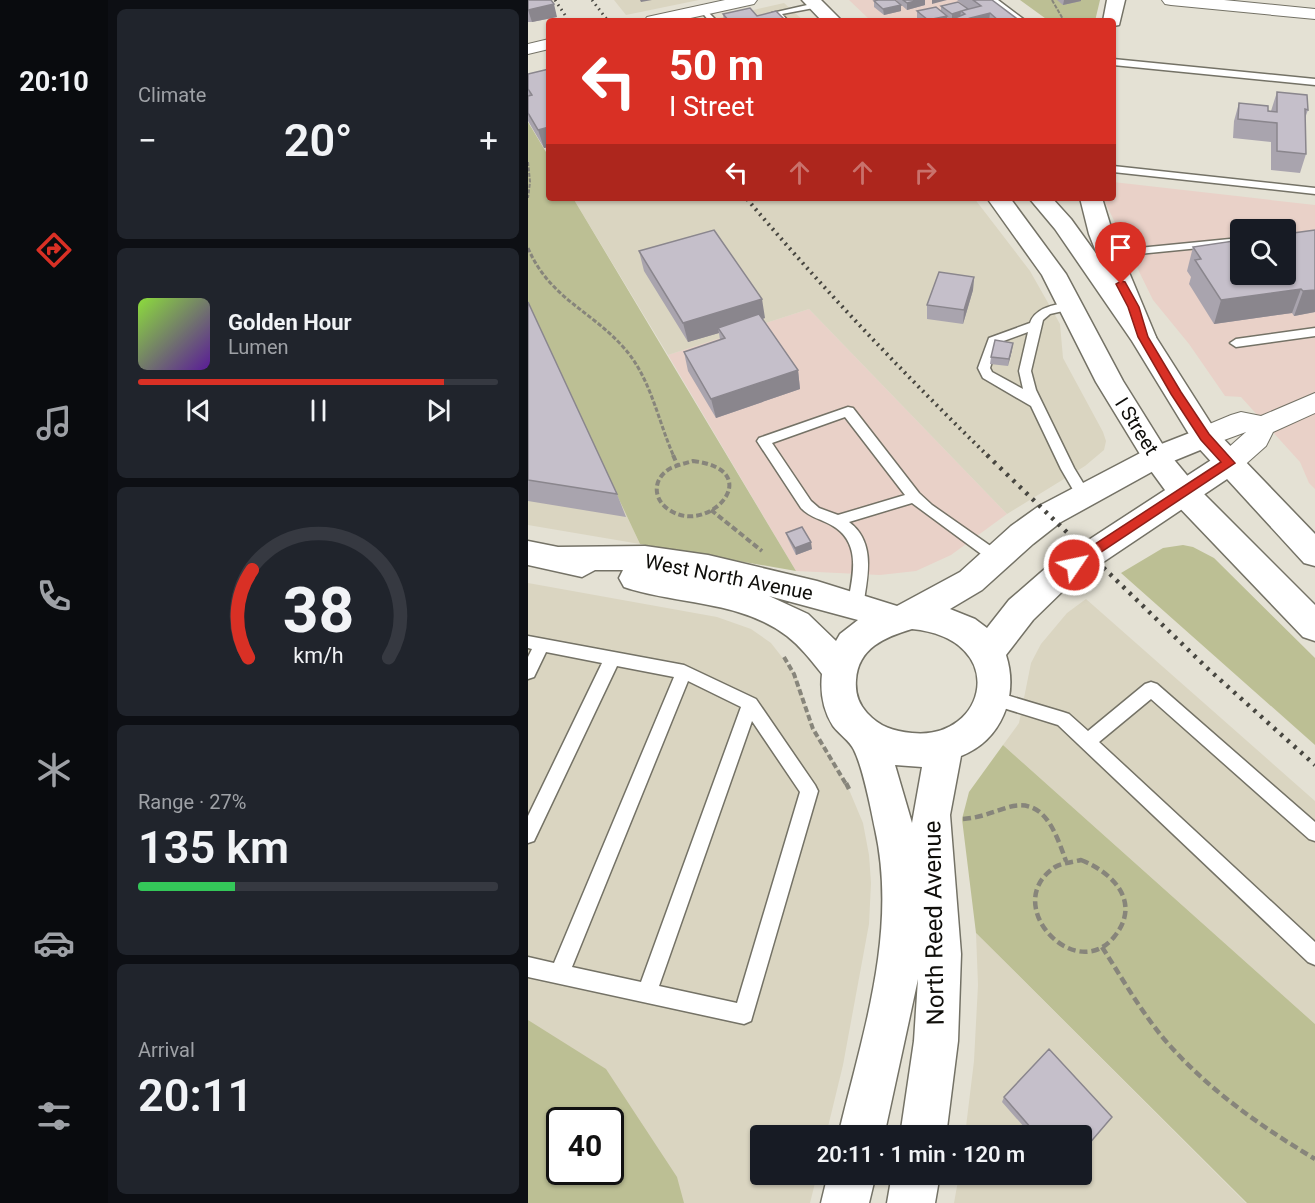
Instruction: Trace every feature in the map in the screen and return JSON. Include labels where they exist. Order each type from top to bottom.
[{"type":"street","points":[[681,18],[709,15],[748,0]]},
{"type":"street","points":[[1113,18],[1116,0]]},
{"type":"street","points":[[1171,0],[1315,14]]},
{"type":"street","points":[[814,2],[830,18]]},
{"type":"street","points":[[528,49],[546,45]]},
{"type":"street","name":"I Street","points":[[1000,201],[1042,254],[1072,305],[1110,382],[1156,457],[1184,494],[1315,627]]},
{"type":"street","points":[[1043,201],[1064,224],[1143,337],[1205,437],[1315,554]]},
{"type":"street","points":[[1092,201],[1108,254],[1134,307],[1143,337]]},
{"type":"street","points":[[903,617],[932,616],[966,631],[988,653],[994,675],[990,709],[979,725],[964,738],[926,751],[906,751],[886,746],[869,738],[854,726],[844,712],[836,682],[838,668],[852,643],[862,633],[903,617],[971,581],[1022,535],[1050,514],[1156,457],[1240,422],[1263,426],[1315,402]]},
{"type":"street","points":[[988,653],[1022,610],[1058,576],[1229,463],[1256,439],[1263,426]]},
{"type":"street","name":"West North Avenue","points":[[528,554],[561,558],[762,607],[795,624],[816,642],[838,668]]},
{"type":"street","name":"West North Avenue","points":[[561,558],[645,558],[687,565],[787,585],[855,607],[903,617]]},
{"type":"street","name":"North Reed Avenue","points":[[864,1125],[896,980],[904,914],[900,858],[869,738]]},
{"type":"street","name":"North Reed Avenue","points":[[925,1125],[936,1041],[940,954],[931,815],[945,746]]},
{"type":"street","points":[[845,1203],[851,1185]]},
{"type":"street","points":[[851,1203],[853,1185]]},
{"type":"street","points":[[911,1203],[914,1185]]},
{"type":"lane","points":[[993,0],[1018,18]]},
{"type":"lane","points":[[778,18],[771,14],[814,2]]},
{"type":"lane","points":[[1116,62],[1315,82]]},
{"type":"lane","points":[[1116,169],[1315,191]]},
{"type":"lane","points":[[1108,254],[1230,242]]},
{"type":"lane","points":[[1072,305],[1046,311],[1037,319],[1024,371],[1036,404],[1084,496]]},
{"type":"lane","points":[[1036,325],[993,341],[984,372],[1036,404]]},
{"type":"lane","points":[[1236,343],[1315,332]]},
{"type":"lane","points":[[855,607],[862,564],[861,549],[850,530],[809,508],[764,441],[848,411],[914,497],[927,509],[997,558]]},
{"type":"lane","points":[[837,521],[914,497]]},
{"type":"lane","points":[[528,672],[535,643],[684,672],[750,704],[809,791],[744,1014],[528,967]]},
{"type":"lane","points":[[528,835],[613,657]]},
{"type":"lane","points":[[559,974],[684,672]]},
{"type":"lane","points":[[1088,741],[1151,689],[1315,833]]},
{"type":"lane","points":[[993,698],[1063,719],[1315,955]]},
{"type":"lane","points":[[646,994],[750,704]]},
{"type":"path","points":[[1052,0],[1062,18]]},
{"type":"path","points":[[528,162],[530,182],[528,198]]},
{"type":"path","points":[[528,248],[536,268],[545,280],[611,335],[637,364],[646,381],[663,435],[677,464]]},
{"type":"path","points":[[693,461],[716,464],[729,477],[731,486],[728,495],[721,504],[699,515],[680,515],[665,509],[658,502],[655,494],[656,484],[661,476],[677,464],[693,461]]},
{"type":"path","points":[[954,818],[981,818],[1019,805],[1030,806],[1050,822],[1066,861]]},
{"type":"path","points":[[1081,860],[1095,864],[1107,872],[1118,884],[1124,898],[1125,912],[1122,926],[1114,938],[1102,947],[1087,951],[1072,949],[1051,937],[1036,917],[1034,903],[1036,888],[1042,875],[1053,866],[1066,861],[1081,860]]},
{"type":"path","points":[[1102,947],[1147,1017],[1218,1093],[1254,1122],[1315,1160]]},
{"type":"shaded area","points":[[614,0],[699,0],[626,15]]},
{"type":"shaded area","points":[[849,0],[976,0],[1000,18],[868,18]]},
{"type":"shaded area","points":[[784,3],[801,18],[719,18]]},
{"type":"shaded area","points":[[1116,182],[1315,205],[1315,489],[1309,483],[1300,462],[1241,397],[1225,396],[1189,344],[1153,300],[1104,201],[1116,201]]},
{"type":"shaded area","points":[[575,201],[976,201],[1030,271],[1060,324],[1063,358],[1106,441],[1104,450],[1085,466],[1007,514],[809,309],[668,355]]},
{"type":"shaded area","points":[[528,306],[640,544],[528,525]]},
{"type":"shaded area","points":[[809,309],[1007,514],[951,555],[916,571],[880,575],[796,571],[668,355]]},
{"type":"shaded area","points":[[528,583],[717,617],[751,629],[771,643],[796,675],[814,730],[850,792],[863,823],[869,855],[871,883],[869,924],[843,1065],[828,1125],[750,1125],[750,1185],[814,1185],[810,1203],[528,1203]]},
{"type":"shaded area","points":[[1086,599],[1315,801],[1315,1024],[1003,745],[1019,723],[1031,663],[1041,644],[1067,613]]},
{"type":"shaded area","points":[[976,933],[1246,1203],[954,1203],[957,1185],[1092,1185],[1092,1125],[966,1125],[974,1061],[978,985]]},
{"type":"green space","points":[[1020,0],[1100,0],[1096,18],[1045,18]]},
{"type":"green space","points":[[528,122],[546,152],[546,201],[575,201],[796,571],[640,544],[528,306]]},
{"type":"green space","points":[[1183,545],[1193,547],[1214,558],[1315,658],[1315,745],[1121,573],[1163,548]]},
{"type":"green space","points":[[1003,745],[1315,1024],[1315,1203],[1247,1203],[976,933],[962,819],[969,792]]},
{"type":"green space","points":[[528,1020],[606,1069],[677,1177],[684,1203],[528,1203]]},
{"type":"building","points":[[528,0],[551,0],[554,4],[528,10]]},
{"type":"building","points":[[895,0],[901,5],[883,9],[874,1]]},
{"type":"building","points":[[903,0],[920,0],[907,3]]},
{"type":"building","points":[[973,0],[992,0],[1016,18],[996,18],[990,13],[970,18],[955,18],[965,14],[961,11],[981,6]]},
{"type":"building","points":[[958,2],[968,9],[952,14],[941,6]]},
{"type":"building","points":[[936,7],[947,16],[926,18],[917,11]]},
{"type":"building","points":[[750,8],[757,16],[776,11],[783,18],[726,18],[723,14]]},
{"type":"building","points":[[546,70],[546,128],[538,130],[528,113],[528,96],[532,95],[528,89],[528,74]]},
{"type":"building","points":[[1277,92],[1307,95],[1306,154],[1277,151],[1277,123],[1238,119],[1239,103],[1268,106],[1268,111],[1277,112]]},
{"type":"building","points":[[714,230],[762,299],[683,323],[639,251]]},
{"type":"building","points":[[1315,230],[1315,290],[1303,291],[1301,289],[1221,300],[1195,260],[1201,259],[1193,247],[1230,241],[1230,285],[1296,285],[1296,233]]},
{"type":"building","points":[[939,272],[974,277],[964,310],[927,305]]},
{"type":"building","points":[[528,302],[617,494],[528,480]]},
{"type":"building","points":[[759,314],[798,370],[711,399],[684,352],[725,338],[718,328]]},
{"type":"building","points":[[995,340],[1013,343],[1009,359],[991,357]]},
{"type":"building","points":[[802,527],[811,542],[795,548],[786,533]]},
{"type":"building","points":[[1049,1049],[1112,1117],[1092,1140],[1092,1125],[1028,1125],[1004,1097]]},
{"type":"railway","points":[[555,0],[565,15]]},
{"type":"railway","points":[[592,0],[606,18]]},
{"type":"railway","points":[[749,201],[865,331],[989,457]]},
{"type":"railway","points":[[987,455],[1206,667],[1315,765]]},
{"type":"route","points":[[1074,565],[1229,463],[1205,437],[1176,394],[1143,337],[1134,307],[1121,284]]}]
